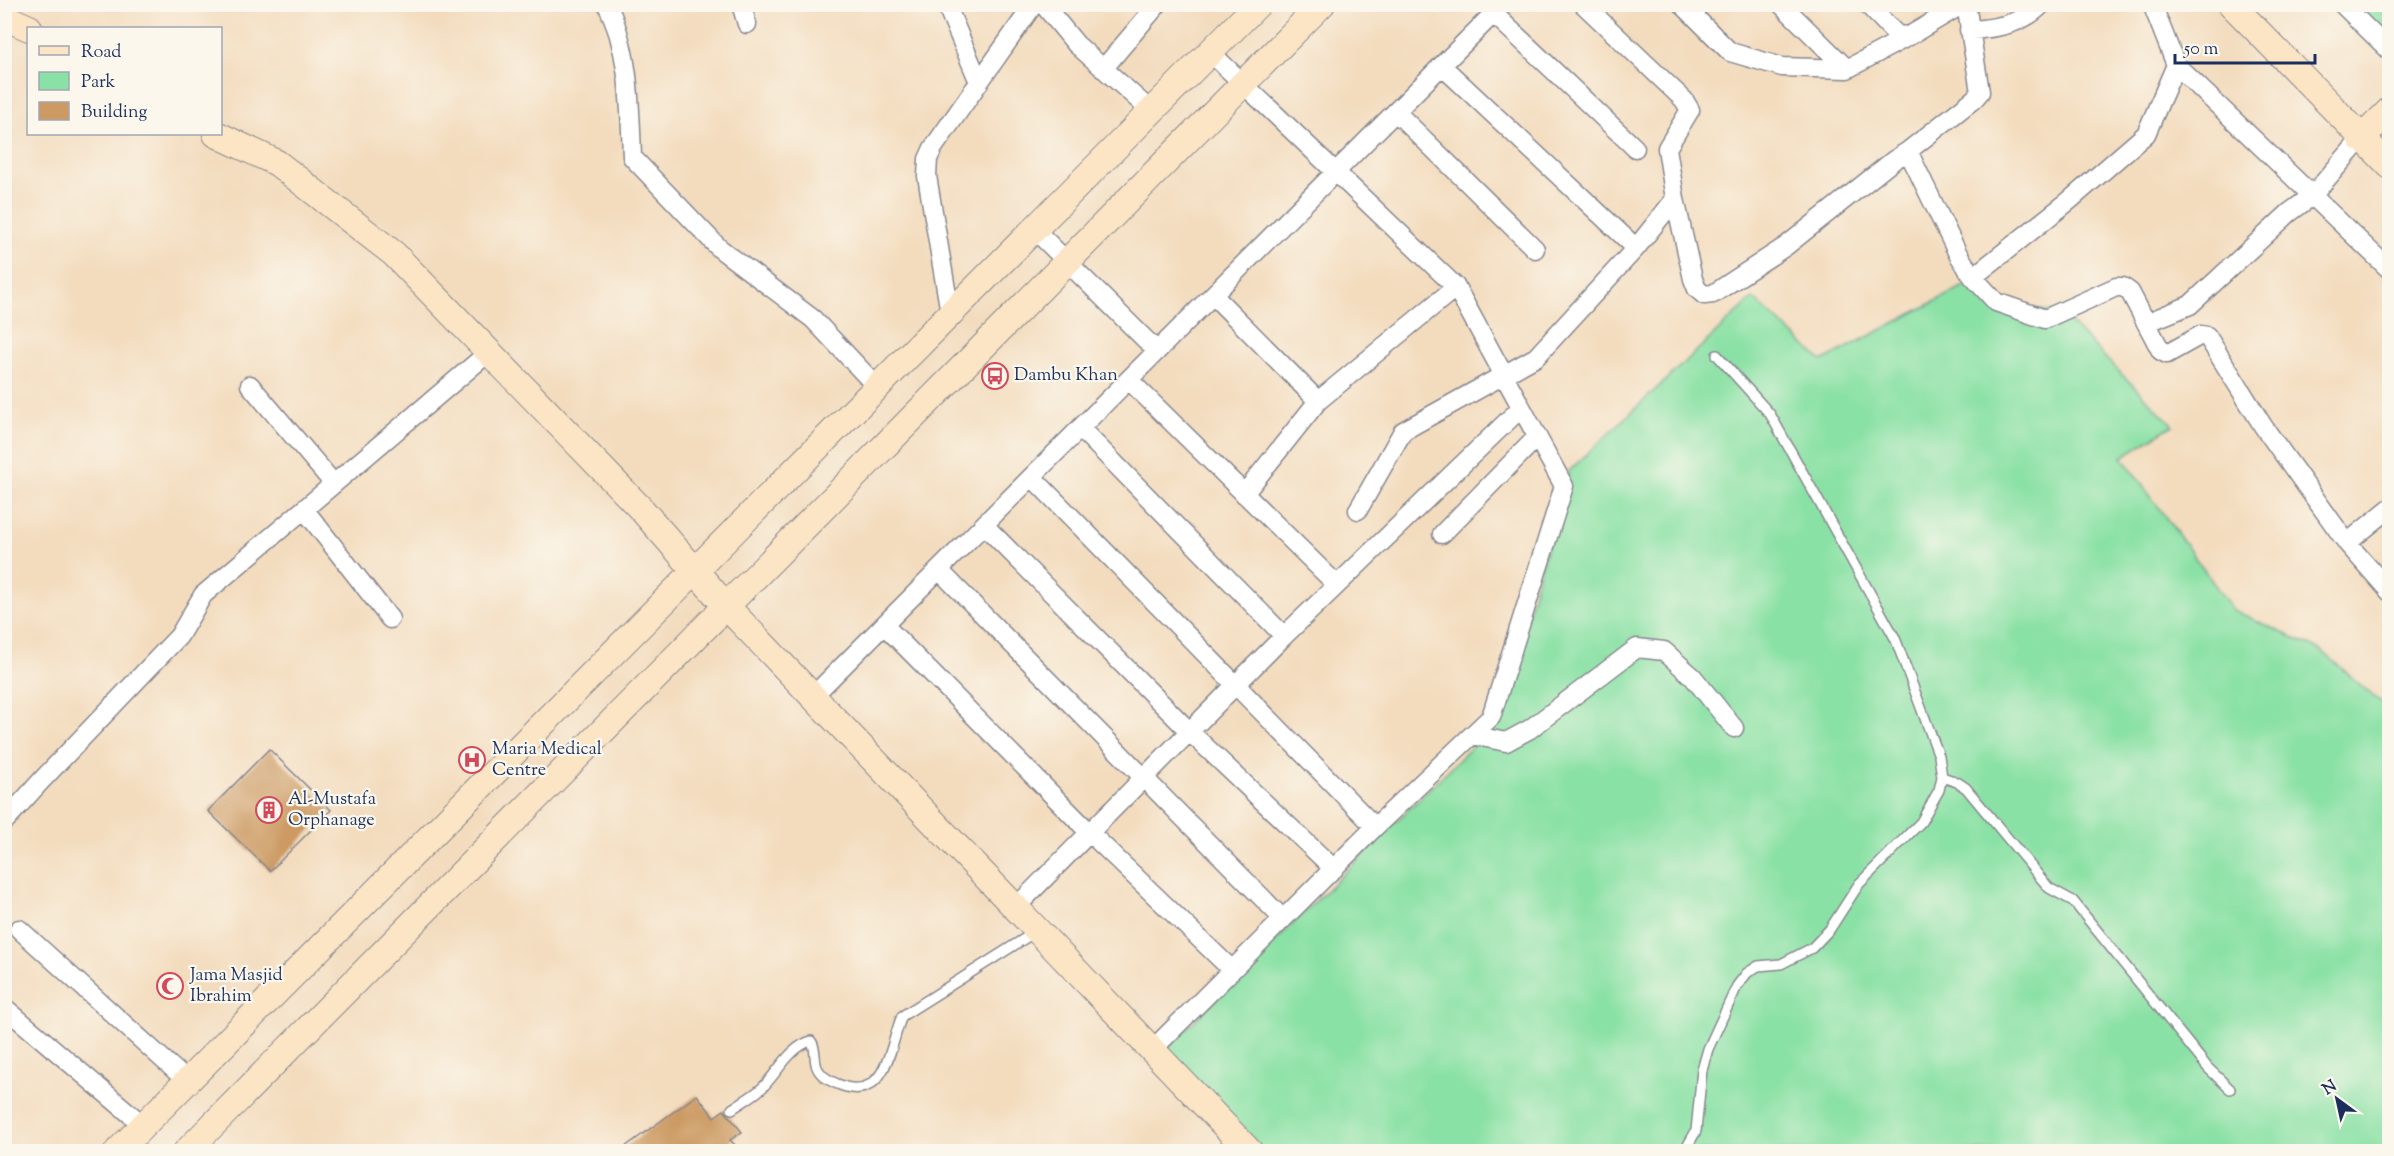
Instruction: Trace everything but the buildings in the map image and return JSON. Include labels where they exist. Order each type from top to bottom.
[{"type":"main road","points":[[117,1152],[1258,4]]},
{"type":"main road","points":[[186,1152],[1322,4]]},
{"type":"main road","points":[[2231,4],[2390,166]]},
{"type":"main road","points":[[4,17],[27,27]]},
{"type":"main road","points":[[2361,139],[2390,110]]},
{"type":"main road","points":[[218,135],[277,164],[394,254],[642,510],[726,606],[1015,908],[1153,1048],[1250,1152]]},
{"type":"street","points":[[607,4],[613,17],[629,84],[632,157],[719,248],[813,319],[877,387]]},
{"type":"street","points":[[741,4],[747,24]]},
{"type":"street","points":[[946,4],[979,82]]},
{"type":"street","points":[[950,314],[927,176],[928,159],[933,148],[1034,4]]},
{"type":"street","points":[[1043,4],[1076,44],[1151,111]]},
{"type":"street","points":[[1103,69],[1158,4]]},
{"type":"street","points":[[1583,4],[1684,100],[1690,110],[1667,148],[1675,199],[1694,279],[1697,289],[1704,295],[1713,294],[1786,246],[1980,93],[1964,4],[1846,69],[1782,68],[1730,52],[1682,4]]},
{"type":"street","points":[[1781,4],[1846,69]]},
{"type":"street","points":[[1867,4],[1897,34],[1909,36]]},
{"type":"street","points":[[1969,30],[1992,29],[2017,21],[2042,4]]},
{"type":"street","points":[[2152,4],[2175,65],[2390,270]]},
{"type":"street","points":[[2342,4],[2390,51]]},
{"type":"street","points":[[813,696],[1498,9],[1635,148]]},
{"type":"street","points":[[1153,1048],[1375,827],[1491,717],[1563,486],[1456,287],[1334,174],[1210,52]]},
{"type":"street","points":[[1973,277],[2070,200],[2146,134],[2175,65]]},
{"type":"street","points":[[1442,66],[1636,248]]},
{"type":"street","points":[[1396,112],[1535,249]]},
{"type":"street","points":[[2146,323],[2190,305],[2281,220],[2312,196],[2361,139]]},
{"type":"street","points":[[1908,151],[1958,254],[1973,277],[1996,302],[2044,319],[2123,287],[2130,292],[2161,351],[2167,354],[2202,335],[2207,336],[2263,426],[2347,543],[2390,592]]},
{"type":"street","points":[[1358,510],[1403,431],[1536,357],[1636,248],[1675,199]]},
{"type":"street","points":[[1034,229],[1157,351]]},
{"type":"street","points":[[1244,494],[1318,401],[1456,287]]},
{"type":"street","points":[[1213,295],[1318,401]]},
{"type":"street","points":[[4,822],[179,636],[203,595],[489,352]]},
{"type":"street","points":[[1129,380],[1337,585]]},
{"type":"street","points":[[250,385],[334,484]]},
{"type":"street","points":[[1015,908],[1235,684],[1521,408]]},
{"type":"street","points":[[1080,428],[1284,636]]},
{"type":"street","points":[[1442,534],[1537,437]]},
{"type":"street","points":[[1032,477],[1375,827]]},
{"type":"street","points":[[2347,543],[2390,508]]},
{"type":"street","points":[[304,509],[390,619]]},
{"type":"street","points":[[984,525],[1190,732],[1334,869]]},
{"type":"street","points":[[939,570],[1283,919]]},
{"type":"street","points":[[884,625],[1090,833],[1232,970]]},
{"type":"street","points":[[1472,735],[1506,742],[1530,729],[1637,648],[1664,651],[1693,677],[1734,728]]},
{"type":"street","points":[[19,929],[188,1082]]},
{"type":"street","points":[[4,1007],[143,1125]]},
{"type":"lane","points":[[1684,1152],[1696,1131],[1702,1070],[1708,1049],[1737,986],[1758,966],[1781,964],[1812,948],[1830,929],[1859,884],[1921,822],[1939,790],[1942,777],[1939,756],[1895,638],[1770,414],[1717,355]]},
{"type":"lane","points":[[1942,777],[1966,788],[2049,888],[2073,901],[2208,1068],[2230,1089]]},
{"type":"lane","points":[[732,1109],[764,1087],[777,1068],[804,1043],[811,1041],[815,1052],[815,1064],[823,1076],[832,1082],[851,1088],[866,1086],[881,1075],[902,1016],[1037,930]]},
{"type":"green space","points":[[2342,5],[2389,5],[2389,51]]},
{"type":"green space","points":[[1970,283],[1987,302],[2060,313],[2173,425],[2122,457],[2233,610],[2322,651],[2389,710],[2389,1151],[1251,1151],[1159,1056],[1496,723],[1569,471],[1753,298],[1822,361]]},
{"type":"place","name":"Dambu Khan","points":[[995,376]]},
{"type":"place","name":"Maria Medical Centre","points":[[472,760]]},
{"type":"place","name":"Al-Mustafa Orphanage","points":[[269,810]]},
{"type":"place","name":"Jama Masjid Ibrahim","points":[[170,986]]}]
